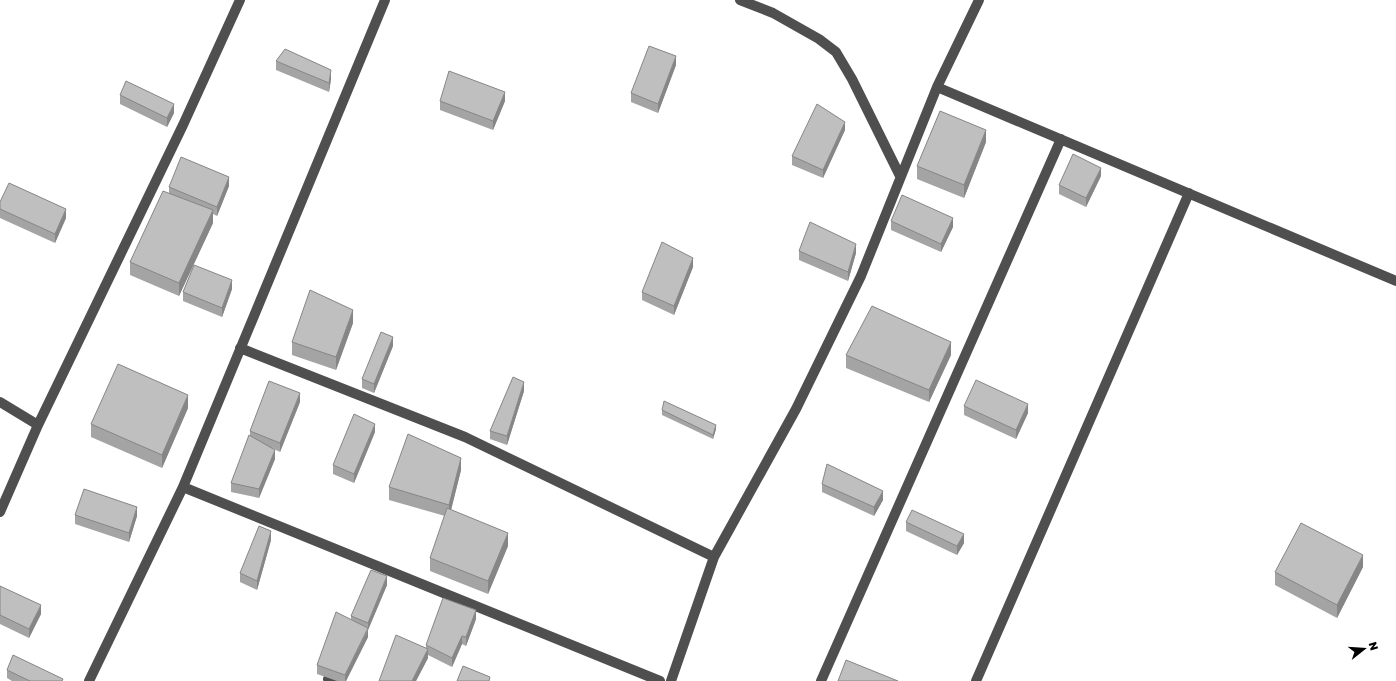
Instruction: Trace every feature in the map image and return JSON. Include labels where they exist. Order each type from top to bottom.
[{"type":"street","points":[[0,512],[38,425],[183,125],[240,0]]},
{"type":"street","points":[[89,681],[183,487],[385,0]]},
{"type":"street","points":[[740,0],[773,13],[819,39],[836,52],[852,79],[900,176]]},
{"type":"street","points":[[671,681],[714,557],[796,409],[861,276],[937,87],[980,0]]},
{"type":"street","points":[[937,87],[1396,281]]},
{"type":"street","points":[[821,681],[1061,139]]},
{"type":"street","points":[[976,681],[1189,193]]},
{"type":"street","points":[[240,348],[465,437],[714,557]]},
{"type":"street","points":[[0,402],[38,425]]},
{"type":"street","points":[[183,487],[660,681]]},
{"type":"building","points":[[649,46],[676,56],[658,104],[631,93]]},
{"type":"building","points":[[285,49],[331,70],[329,83],[276,61]]},
{"type":"building","points":[[449,71],[505,92],[493,121],[440,101]]},
{"type":"building","points":[[126,81],[174,104],[167,118],[120,95]]},
{"type":"building","points":[[817,104],[845,122],[823,170],[792,156]]},
{"type":"building","points":[[940,111],[986,130],[964,185],[917,166]]},
{"type":"building","points":[[1073,154],[1101,168],[1086,198],[1059,185]]},
{"type":"building","points":[[181,157],[229,177],[217,207],[169,187]]},
{"type":"building","points":[[9,183],[66,209],[55,234],[0,209],[0,202]]},
{"type":"building","points":[[163,191],[213,210],[179,283],[130,262]]},
{"type":"building","points":[[902,195],[953,218],[941,244],[891,221]]},
{"type":"building","points":[[810,222],[856,244],[848,272],[799,251]]},
{"type":"building","points":[[662,242],[693,258],[674,306],[642,292]]},
{"type":"building","points":[[194,265],[232,280],[222,308],[183,292]]},
{"type":"building","points":[[310,290],[353,310],[336,357],[292,342]]},
{"type":"building","points":[[872,306],[951,342],[929,390],[846,355]]},
{"type":"building","points":[[381,332],[393,337],[374,384],[362,379]]},
{"type":"building","points":[[118,364],[188,395],[162,455],[91,424]]},
{"type":"building","points":[[513,377],[524,382],[507,436],[490,431]]},
{"type":"building","points":[[976,380],[1028,404],[1016,430],[964,406]]},
{"type":"building","points":[[269,381],[300,393],[280,443],[250,431]]},
{"type":"building","points":[[664,401],[716,425],[713,435],[662,410]]},
{"type":"building","points":[[354,414],[375,424],[354,474],[333,465]]},
{"type":"building","points":[[408,434],[461,458],[449,505],[389,487]]},
{"type":"building","points":[[249,435],[275,450],[259,489],[231,483]]},
{"type":"building","points":[[827,464],[883,491],[874,507],[822,484]]},
{"type":"building","points":[[84,489],[137,507],[129,533],[75,515]]},
{"type":"building","points":[[447,508],[508,533],[488,581],[430,558]]},
{"type":"building","points":[[912,510],[964,534],[957,546],[906,522]]},
{"type":"building","points":[[1301,523],[1363,555],[1337,605],[1275,572]]},
{"type":"building","points":[[259,526],[271,531],[257,581],[240,573]]},
{"type":"building","points":[[371,570],[387,576],[368,623],[351,616]]},
{"type":"building","points":[[0,586],[41,605],[29,629],[0,615]]},
{"type":"building","points":[[443,598],[476,610],[466,637],[462,636],[452,658],[426,645]]},
{"type":"building","points":[[336,612],[368,628],[345,675],[317,665]]},
{"type":"building","points":[[396,635],[428,649],[412,681],[379,681]]},
{"type":"building","points":[[13,655],[63,679],[62,681],[30,681],[7,670]]},
{"type":"building","points":[[846,660],[898,681],[838,681]]},
{"type":"building","points":[[463,666],[490,677],[489,681],[457,681]]}]
